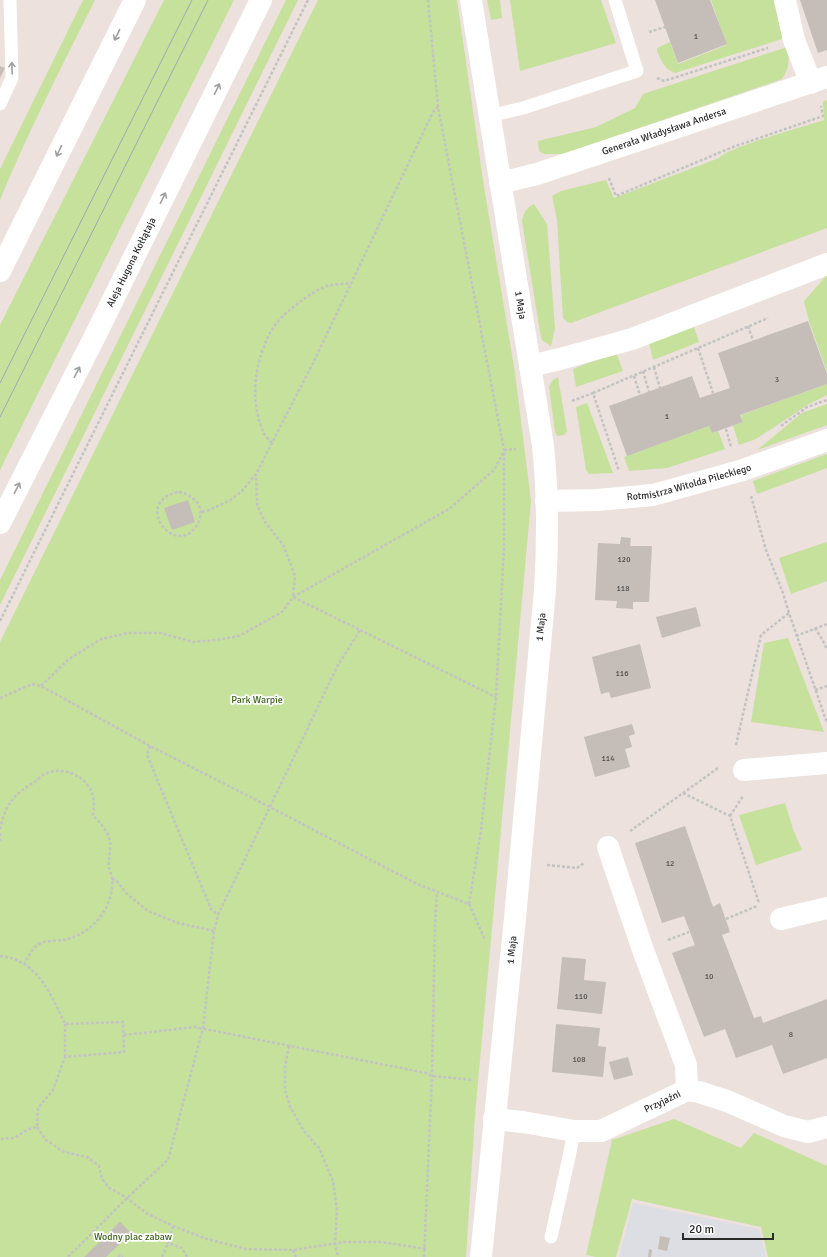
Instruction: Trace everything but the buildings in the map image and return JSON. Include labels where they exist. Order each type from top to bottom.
[{"type":"street","points":[[0,271],[134,0]]},
{"type":"street","name":"Aleja Hugona Kołłątaja","points":[[0,523],[100,326],[261,0]]},
{"type":"street","name":"1 Maja","points":[[471,0],[543,446],[546,473],[547,546],[545,590],[515,918],[481,1257]]},
{"type":"street","points":[[785,0],[794,40],[819,87]]},
{"type":"street","name":"Generała Władysława Andersa","points":[[500,183],[537,174],[819,87]]},
{"type":"street","points":[[530,366],[560,360],[632,339],[827,264]]},
{"type":"street","name":"Rotmistrza Witolda Pileckiego","points":[[546,501],[597,500],[653,495],[743,470],[827,440]]},
{"type":"street","points":[[744,770],[827,763]]},
{"type":"street","points":[[608,847],[643,950],[686,1065],[687,1090]]},
{"type":"street","points":[[781,919],[827,908]]},
{"type":"street","name":"Przyjaźni","points":[[494,1119],[523,1122],[574,1131],[601,1131],[687,1090],[699,1092],[727,1101],[784,1126],[808,1132],[827,1127]]},
{"type":"lane","points":[[0,104],[12,78],[10,0]]},
{"type":"lane","points":[[489,116],[523,108],[637,71],[615,0]]},
{"type":"lane","points":[[551,1237],[574,1131]]},
{"type":"path","points":[[0,621],[308,0]]},
{"type":"path","points":[[0,698],[32,684],[41,686],[150,746],[270,806],[417,884],[469,904],[481,830],[496,696],[504,548],[504,450],[438,107],[428,0]]},
{"type":"path","points":[[637,71],[664,81],[754,52]]},
{"type":"path","points":[[608,174],[616,196],[733,147],[823,116],[819,87]]},
{"type":"path","points":[[202,512],[229,501],[242,491],[256,474],[352,283],[434,110],[438,107]]},
{"type":"path","points":[[272,443],[263,432],[255,403],[255,380],[259,361],[271,331],[288,311],[306,298],[328,286],[352,283]]},
{"type":"path","points":[[572,400],[634,376],[769,317]]},
{"type":"path","points":[[748,326],[753,341]]},
{"type":"path","points":[[698,348],[713,393]]},
{"type":"path","points":[[654,367],[660,388]]},
{"type":"path","points":[[643,371],[649,392]]},
{"type":"path","points":[[634,376],[640,395]]},
{"type":"path","points":[[593,393],[621,477]]},
{"type":"path","points":[[726,429],[731,447]]},
{"type":"path","points":[[41,686],[68,659],[101,640],[128,633],[161,633],[194,642],[239,636],[282,612],[293,597],[449,509],[494,470],[504,450]]},
{"type":"path","points":[[743,470],[766,550],[783,592],[796,636],[827,723]]},
{"type":"path","points":[[256,474],[257,505],[265,522],[284,545],[295,576],[293,597]]},
{"type":"path","points":[[179,492],[186,493],[198,502],[202,512],[199,523],[195,529],[183,535],[169,533],[159,523],[158,509],[161,502],[166,497],[179,492]]},
{"type":"path","points":[[293,597],[496,696]]},
{"type":"path","points":[[735,749],[762,635],[789,613]]},
{"type":"path","points":[[796,636],[827,624]]},
{"type":"path","points":[[815,628],[827,650]]},
{"type":"path","points":[[68,1257],[127,1198],[168,1160],[203,1028],[214,931],[218,915],[338,665],[360,630]]},
{"type":"path","points":[[816,690],[827,686]]},
{"type":"path","points":[[150,746],[147,755],[211,909],[218,915]]},
{"type":"path","points":[[541,865],[577,868],[721,766]]},
{"type":"path","points":[[0,829],[6,811],[15,796],[44,775],[54,771],[66,771],[80,776],[93,794],[94,805],[92,814],[107,833],[111,847],[109,866],[112,879],[110,898],[105,909],[96,922],[88,930],[76,936],[41,943],[32,951],[24,964]]},
{"type":"path","points":[[683,793],[730,816],[760,905],[726,919]]},
{"type":"path","points":[[0,833],[0,842]]},
{"type":"path","points":[[112,879],[116,880],[128,894],[148,911],[178,923],[214,931]]},
{"type":"path","points":[[424,1257],[426,1249],[437,892]]},
{"type":"path","points":[[0,956],[12,957],[33,970],[47,987],[65,1024],[65,1057],[52,1090],[38,1108],[37,1127],[46,1140],[64,1152],[87,1157],[99,1166],[102,1179],[108,1187],[127,1198],[146,1213],[173,1226],[207,1239],[246,1249],[293,1250],[335,1243],[382,1242],[426,1249]]},
{"type":"path","points":[[65,1024],[123,1022],[124,1035],[124,1052],[65,1057]]},
{"type":"path","points":[[124,1035],[195,1027],[203,1028],[426,1073],[432,1076],[476,1080]]},
{"type":"path","points":[[289,1046],[285,1066],[285,1090],[290,1107],[304,1131],[319,1148],[333,1181],[337,1211],[335,1243],[338,1257]]},
{"type":"path","points":[[0,1139],[14,1138],[37,1127]]},
{"type":"path","points":[[162,1257],[173,1226]]},
{"type":"path","points":[[168,1243],[182,1248],[187,1257]]},
{"type":"path","points":[[293,1250],[296,1257]]},
{"type":"path","points":[[118,1257],[120,1255],[123,1257]]},
{"type":"shaded area","points":[[633,1203],[759,1229],[766,1257],[619,1257]]},
{"type":"green space","points":[[83,0],[95,0],[34,124],[0,200],[0,169]]},
{"type":"green space","points":[[164,0],[234,0],[0,470],[0,325]]},
{"type":"green space","points":[[286,0],[298,0],[0,605],[0,580]]},
{"type":"green space","name":"Park Warpie","points":[[318,0],[457,0],[484,187],[515,373],[531,501],[475,1115],[466,1257],[0,1257],[0,642]]},
{"type":"green space","points":[[487,0],[500,0],[502,18],[491,20]]},
{"type":"green space","points":[[510,0],[601,0],[616,43],[520,71]]},
{"type":"green space","points":[[711,0],[777,0],[785,38],[675,73],[671,71],[663,64],[657,48],[670,42],[678,64],[727,45]]},
{"type":"green space","points":[[787,47],[788,64],[782,79],[564,154],[544,154],[539,151],[538,141],[596,127],[635,108],[643,94]]},
{"type":"green space","points":[[827,100],[827,228],[571,323],[567,322],[563,318],[557,220],[552,196],[561,191],[606,180],[614,198],[719,158],[737,148],[824,120],[823,102]]},
{"type":"green space","points":[[534,204],[547,224],[555,328],[551,346],[542,340],[540,332],[522,221],[526,211]]},
{"type":"green space","points":[[827,275],[827,372],[809,321],[804,301]]},
{"type":"green space","points":[[693,324],[699,342],[653,360],[649,342]]},
{"type":"green space","points":[[616,352],[623,371],[576,387],[573,369]]},
{"type":"green space","points":[[558,377],[567,431],[564,435],[557,436],[555,432],[549,387],[553,380]]},
{"type":"green space","points":[[827,384],[827,395],[809,404],[756,439],[739,445],[733,426],[743,422],[741,415]]},
{"type":"green space","points":[[587,403],[613,473],[589,474],[586,470],[576,407]]},
{"type":"green space","points":[[827,404],[827,425],[757,450],[802,413]]},
{"type":"green space","points":[[709,426],[712,433],[718,431],[725,449],[667,468],[629,471],[624,457]]},
{"type":"green space","points":[[827,454],[827,468],[757,494],[753,481]]},
{"type":"green space","points":[[827,542],[827,581],[791,594],[779,558]]},
{"type":"green space","points":[[788,638],[824,732],[751,722],[764,643]]},
{"type":"green space","points":[[785,803],[793,829],[802,850],[756,865],[739,815]]},
{"type":"green space","points":[[674,1119],[741,1148],[754,1133],[827,1166],[827,1257],[768,1257],[761,1227],[632,1199],[616,1257],[596,1257],[586,1255],[612,1140]]},
{"type":"tram line","points":[[0,383],[192,0]]},
{"type":"tram line","points":[[0,417],[208,0]]},
{"type":"park label","name":"Wodny plac zabaw","points":[[133,1237]]}]
